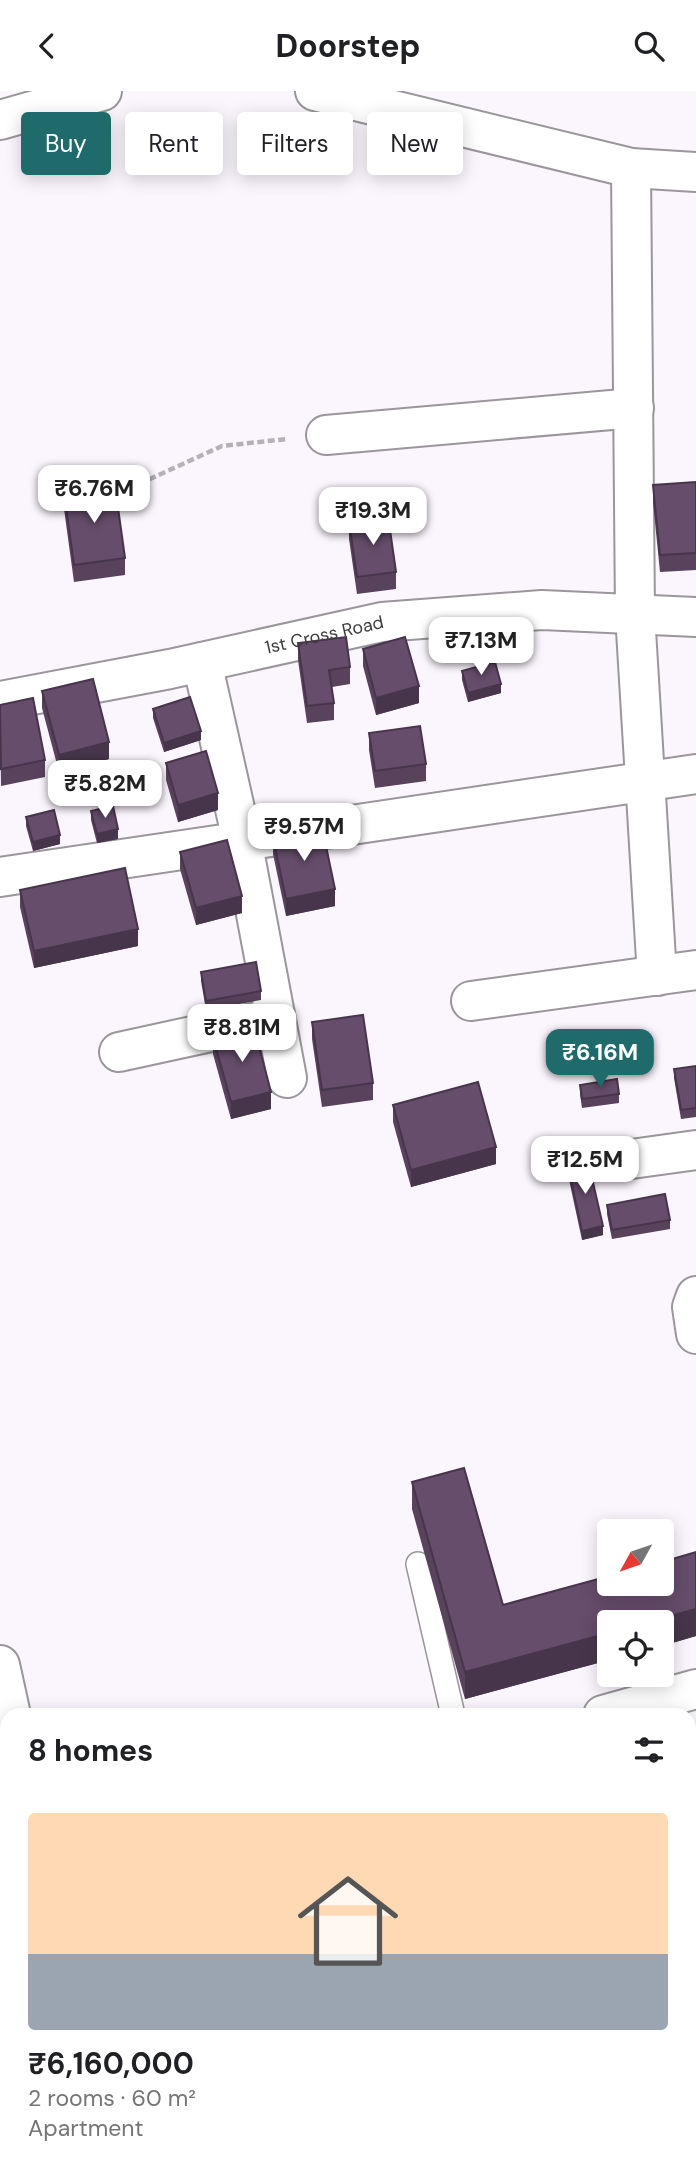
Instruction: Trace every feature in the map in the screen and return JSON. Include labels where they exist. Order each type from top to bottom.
[{"type":"street","points":[[0,120],[102,91]]},
{"type":"street","points":[[314,91],[631,168],[696,172]]},
{"type":"street","points":[[631,168],[635,614],[657,975]]},
{"type":"street","points":[[326,435],[634,408]]},
{"type":"street","name":"1st Cross Road","points":[[0,701],[202,662],[382,622],[542,611],[696,617]]},
{"type":"street","points":[[202,662],[242,840],[287,1078]]},
{"type":"street","points":[[0,877],[242,840],[415,818],[696,774]]},
{"type":"street","points":[[471,1001],[696,970]]},
{"type":"street","points":[[119,1052],[275,1018]]},
{"type":"street","points":[[624,1160],[696,1150]]},
{"type":"street","points":[[696,1296],[692,1307],[696,1334]]},
{"type":"street","points":[[628,1708],[696,1689]]},
{"type":"lane","points":[[418,1564],[451,1708]]},
{"type":"path","points":[[119,488],[150,479],[222,446],[326,435]]},
{"type":"building","points":[[696,482],[696,553],[660,555],[653,485]]},
{"type":"building","points":[[115,486],[125,558],[74,565],[64,492]]},
{"type":"building","points":[[388,516],[396,572],[357,577],[349,522]]},
{"type":"building","points":[[346,637],[350,667],[329,670],[334,703],[307,706],[298,643]]},
{"type":"building","points":[[405,637],[419,686],[376,698],[363,649]]},
{"type":"building","points":[[495,662],[501,684],[468,693],[462,671]]},
{"type":"building","points":[[93,679],[109,742],[59,755],[42,691]]},
{"type":"building","points":[[190,697],[201,731],[164,743],[153,709]]},
{"type":"building","points":[[33,698],[45,760],[1,769],[0,705]]},
{"type":"building","points":[[420,726],[426,764],[375,771],[369,733]]},
{"type":"building","points":[[206,751],[218,793],[178,805],[166,763]]},
{"type":"building","points":[[113,806],[118,829],[97,834],[91,811]]},
{"type":"building","points":[[54,810],[60,835],[33,842],[26,817]]},
{"type":"building","points":[[322,827],[335,889],[286,899],[273,837]]},
{"type":"building","points":[[227,840],[242,896],[196,908],[180,852]]},
{"type":"building","points":[[125,868],[138,929],[34,951],[20,890]]},
{"type":"building","points":[[256,962],[261,991],[206,1001],[201,972]]},
{"type":"building","points":[[363,1015],[373,1083],[322,1090],[312,1022]]},
{"type":"building","points":[[254,1027],[271,1092],[231,1102],[213,1037]]},
{"type":"building","points":[[696,1066],[696,1108],[681,1110],[674,1069]]},
{"type":"building","points":[[617,1079],[619,1094],[582,1099],[580,1085]]},
{"type":"building","points":[[478,1082],[496,1147],[411,1170],[393,1105]]},
{"type":"building","points":[[588,1161],[603,1226],[582,1231],[568,1166]]},
{"type":"building","points":[[665,1194],[670,1220],[612,1230],[607,1205]]},
{"type":"building","points":[[464,1468],[503,1605],[597,1579],[597,1596],[674,1596],[674,1558],[696,1552],[696,1609],[674,1615],[674,1610],[597,1610],[597,1636],[465,1672],[412,1482]]}]
